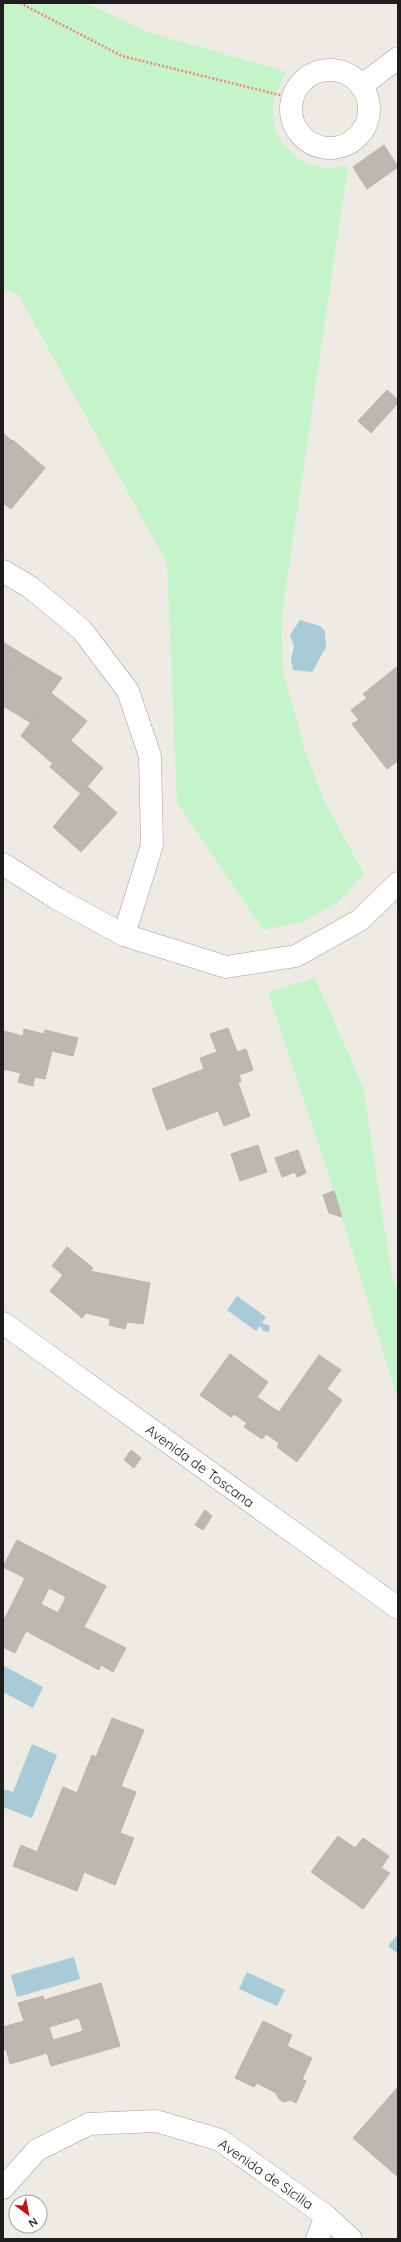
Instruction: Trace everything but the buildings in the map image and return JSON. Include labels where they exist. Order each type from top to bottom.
[{"type":"street","points":[[361,86],[398,58]]},
{"type":"street","points":[[329,70],[347,74],[361,86],[368,105],[366,124],[359,135],[349,144],[336,148],[323,148],[310,144],[300,135],[293,124],[290,110],[292,98],[298,87],[306,78],[317,72],[329,70]]},
{"type":"street","points":[[3,571],[30,587],[82,630],[128,691],[150,756],[152,845],[124,935]]},
{"type":"street","points":[[3,864],[56,898],[124,935],[226,967],[296,956],[360,920],[398,883]]},
{"type":"street","name":"Avenida de Toscana","points":[[3,1323],[398,1608]]},
{"type":"street","name":"Avenida de Sicilia","points":[[3,2188],[38,2150],[89,2124],[156,2121],[220,2140],[326,2216],[351,2239]]},
{"type":"street","points":[[317,2239],[326,2216]]},
{"type":"path","points":[[20,3],[122,56],[292,98]]},
{"type":"green space","points":[[3,3],[86,3],[147,32],[287,72],[276,92],[273,106],[275,129],[280,140],[297,157],[307,163],[318,167],[330,168],[348,165],[281,621],[283,672],[305,750],[324,801],[364,874],[337,903],[302,922],[263,930],[177,802],[167,563],[18,294],[3,289]]},
{"type":"green space","points":[[315,978],[363,1087],[392,1277],[398,1292],[398,1400],[334,1191],[268,992]]},
{"type":"water","points":[[300,620],[320,626],[325,631],[326,647],[312,672],[293,670],[291,659],[294,646],[290,635]]},
{"type":"water","points":[[237,1296],[266,1317],[262,1323],[270,1326],[269,1332],[263,1331],[260,1326],[256,1331],[227,1310]]},
{"type":"water","points":[[4,1666],[43,1687],[33,1708],[3,1692]]},
{"type":"water","points":[[32,1744],[57,1755],[32,1818],[3,1807],[3,1789],[13,1792]]},
{"type":"water","points":[[398,1934],[398,1954],[388,1946]]},
{"type":"water","points":[[74,1957],[80,1979],[17,1997],[11,1975]]},
{"type":"water","points":[[247,1972],[285,1990],[277,2006],[239,1989]]}]
